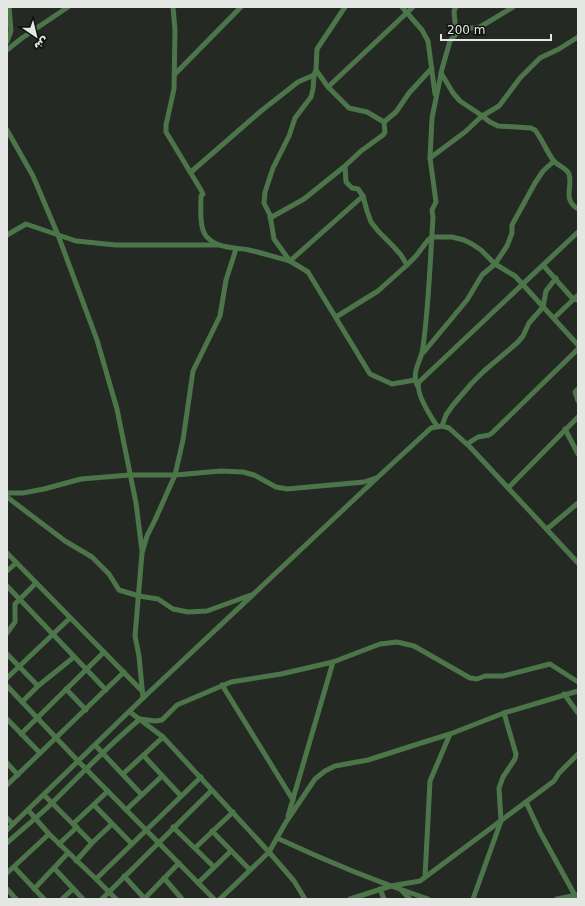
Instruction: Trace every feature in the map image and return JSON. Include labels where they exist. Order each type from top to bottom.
[{"type":"street","points":[[7,42],[10,31],[9,7]]},
{"type":"street","points":[[7,50],[68,7]]},
{"type":"street","points":[[173,7],[175,30],[175,74],[174,89],[166,124],[166,132],[200,186],[203,194],[200,196],[201,222],[205,235],[218,245]]},
{"type":"street","points":[[175,74],[242,7]]},
{"type":"street","points":[[290,261],[273,237],[270,218],[264,203],[265,192],[273,168],[289,136],[295,118],[311,97],[317,49],[345,7]]},
{"type":"street","points":[[402,7],[425,34],[428,41],[435,100]]},
{"type":"street","points":[[328,87],[413,7]]},
{"type":"street","points":[[456,7],[454,11],[456,34]]},
{"type":"street","points":[[439,426],[421,397],[416,383],[416,366],[423,350],[428,302],[433,218],[432,210],[436,202],[430,158],[432,118],[435,100],[450,41],[456,34],[464,29],[480,27],[513,7]]},
{"type":"street","points":[[430,158],[465,132],[482,116],[499,106],[520,78],[540,58],[559,50],[578,37]]},
{"type":"street","points":[[384,122],[396,112],[409,93],[432,68]]},
{"type":"street","points":[[191,172],[260,111],[298,82],[315,72]]},
{"type":"street","points":[[315,72],[349,108],[366,112],[384,122]]},
{"type":"street","points":[[441,73],[453,93],[460,101],[490,122],[498,126],[531,128],[535,130],[554,161],[565,168],[568,172],[570,177],[570,200],[578,209]]},
{"type":"street","points":[[270,218],[304,199],[345,166],[356,155],[383,135],[385,132],[384,122]]},
{"type":"street","points":[[7,130],[33,176],[58,235],[97,340],[117,409],[136,503],[142,553],[135,636],[139,656],[143,698]]},
{"type":"street","points":[[420,356],[467,300],[482,275],[495,264],[507,246],[512,233],[512,225],[534,183],[554,161]]},
{"type":"street","points":[[345,166],[346,182],[352,188],[358,189],[363,196],[371,222],[401,255],[407,266]]},
{"type":"street","points":[[290,261],[363,196]]},
{"type":"street","points":[[7,235],[26,224],[76,241],[116,245],[218,245],[236,249],[247,249],[290,261],[308,272],[370,374],[392,384],[416,383],[578,232]]},
{"type":"street","points":[[336,317],[378,291],[407,266],[432,237],[452,237],[464,240],[481,250],[495,264],[515,276],[578,345]]},
{"type":"street","points":[[142,553],[147,536],[175,475],[183,440],[193,371],[220,316],[226,280],[236,249]]},
{"type":"street","points":[[543,265],[576,299]]},
{"type":"street","points":[[439,426],[453,405],[484,371],[520,340],[529,323],[543,307],[546,291],[556,278]]},
{"type":"street","points":[[554,318],[576,299],[578,295]]},
{"type":"street","points":[[466,444],[478,437],[489,436],[578,349]]},
{"type":"street","points":[[578,389],[575,392],[578,401]]},
{"type":"street","points":[[508,488],[578,417]]},
{"type":"street","points":[[7,830],[143,698],[431,428],[439,426],[449,428],[466,444],[578,563]]},
{"type":"street","points":[[565,429],[578,454]]},
{"type":"street","points":[[7,493],[30,492],[81,479],[130,475],[175,475],[221,471],[243,472],[254,475],[276,487],[286,489],[364,482],[379,476]]},
{"type":"street","points":[[7,497],[65,541],[92,557],[109,574],[119,590],[139,596],[158,599],[173,609],[188,612],[207,611],[254,594]]},
{"type":"street","points":[[547,529],[578,503]]},
{"type":"street","points":[[7,553],[142,692]]},
{"type":"street","points":[[7,571],[16,563]]},
{"type":"street","points":[[8,631],[15,622],[15,604],[36,583]]},
{"type":"street","points":[[7,586],[106,690]]},
{"type":"street","points":[[7,678],[70,618]]},
{"type":"street","points":[[8,839],[52,803],[103,753],[117,737],[140,719],[155,721],[162,720],[177,705],[231,682],[281,674],[334,662],[380,644],[397,642],[414,646],[470,678],[476,679],[485,676],[503,676],[550,664],[578,682]]},
{"type":"street","points":[[21,734],[104,652]]},
{"type":"street","points":[[7,654],[38,686]]},
{"type":"street","points":[[22,702],[38,686],[74,657]]},
{"type":"street","points":[[286,822],[334,662]]},
{"type":"street","points":[[7,785],[124,672]]},
{"type":"street","points":[[222,685],[293,800]]},
{"type":"street","points":[[7,686],[78,762],[214,899]]},
{"type":"street","points":[[66,689],[86,710]]},
{"type":"street","points":[[220,899],[269,852],[286,822],[315,779],[325,771],[335,766],[368,760],[450,734],[504,713],[578,690]]},
{"type":"street","points":[[564,694],[578,713]]},
{"type":"street","points":[[130,712],[163,737],[201,777],[211,791],[233,812],[294,881],[306,899]]},
{"type":"street","points":[[473,899],[502,821],[499,788],[503,777],[515,759],[516,754],[504,713]]},
{"type":"street","points":[[7,719],[40,753]]},
{"type":"street","points":[[425,877],[430,781],[450,734]]},
{"type":"street","points":[[123,774],[163,737]]},
{"type":"street","points":[[95,745],[142,795]]},
{"type":"street","points":[[354,898],[391,886],[411,884],[420,881],[554,781],[559,773],[578,754]]},
{"type":"street","points":[[144,756],[181,796]]},
{"type":"street","points":[[7,763],[18,774]]},
{"type":"street","points":[[126,810],[162,776]]},
{"type":"street","points":[[96,879],[201,777]]},
{"type":"street","points":[[59,844],[108,791]]},
{"type":"street","points":[[102,899],[211,791]]},
{"type":"street","points":[[44,794],[92,843]]},
{"type":"street","points":[[526,802],[540,832],[577,896],[557,899]]},
{"type":"street","points":[[94,805],[132,844]]},
{"type":"street","points":[[28,810],[49,834],[116,899]]},
{"type":"street","points":[[195,848],[212,830],[233,812]]},
{"type":"street","points":[[7,818],[13,824]]},
{"type":"street","points":[[76,861],[112,824]]},
{"type":"street","points":[[173,828],[214,867]]},
{"type":"street","points":[[212,830],[250,870]]},
{"type":"street","points":[[7,874],[49,834]]},
{"type":"street","points":[[277,838],[391,886],[428,899]]},
{"type":"street","points":[[198,883],[231,851]]},
{"type":"street","points":[[34,888],[68,853]]},
{"type":"street","points":[[124,876],[145,899],[179,863]]},
{"type":"street","points":[[14,867],[44,899]]},
{"type":"street","points":[[54,868],[83,899]]},
{"type":"street","points":[[164,878],[182,899]]},
{"type":"street","points":[[62,899],[73,889]]},
{"type":"street","points":[[380,889],[384,899]]},
{"type":"street","points":[[400,889],[410,899]]},
{"type":"street","points":[[7,890],[16,899]]}]
